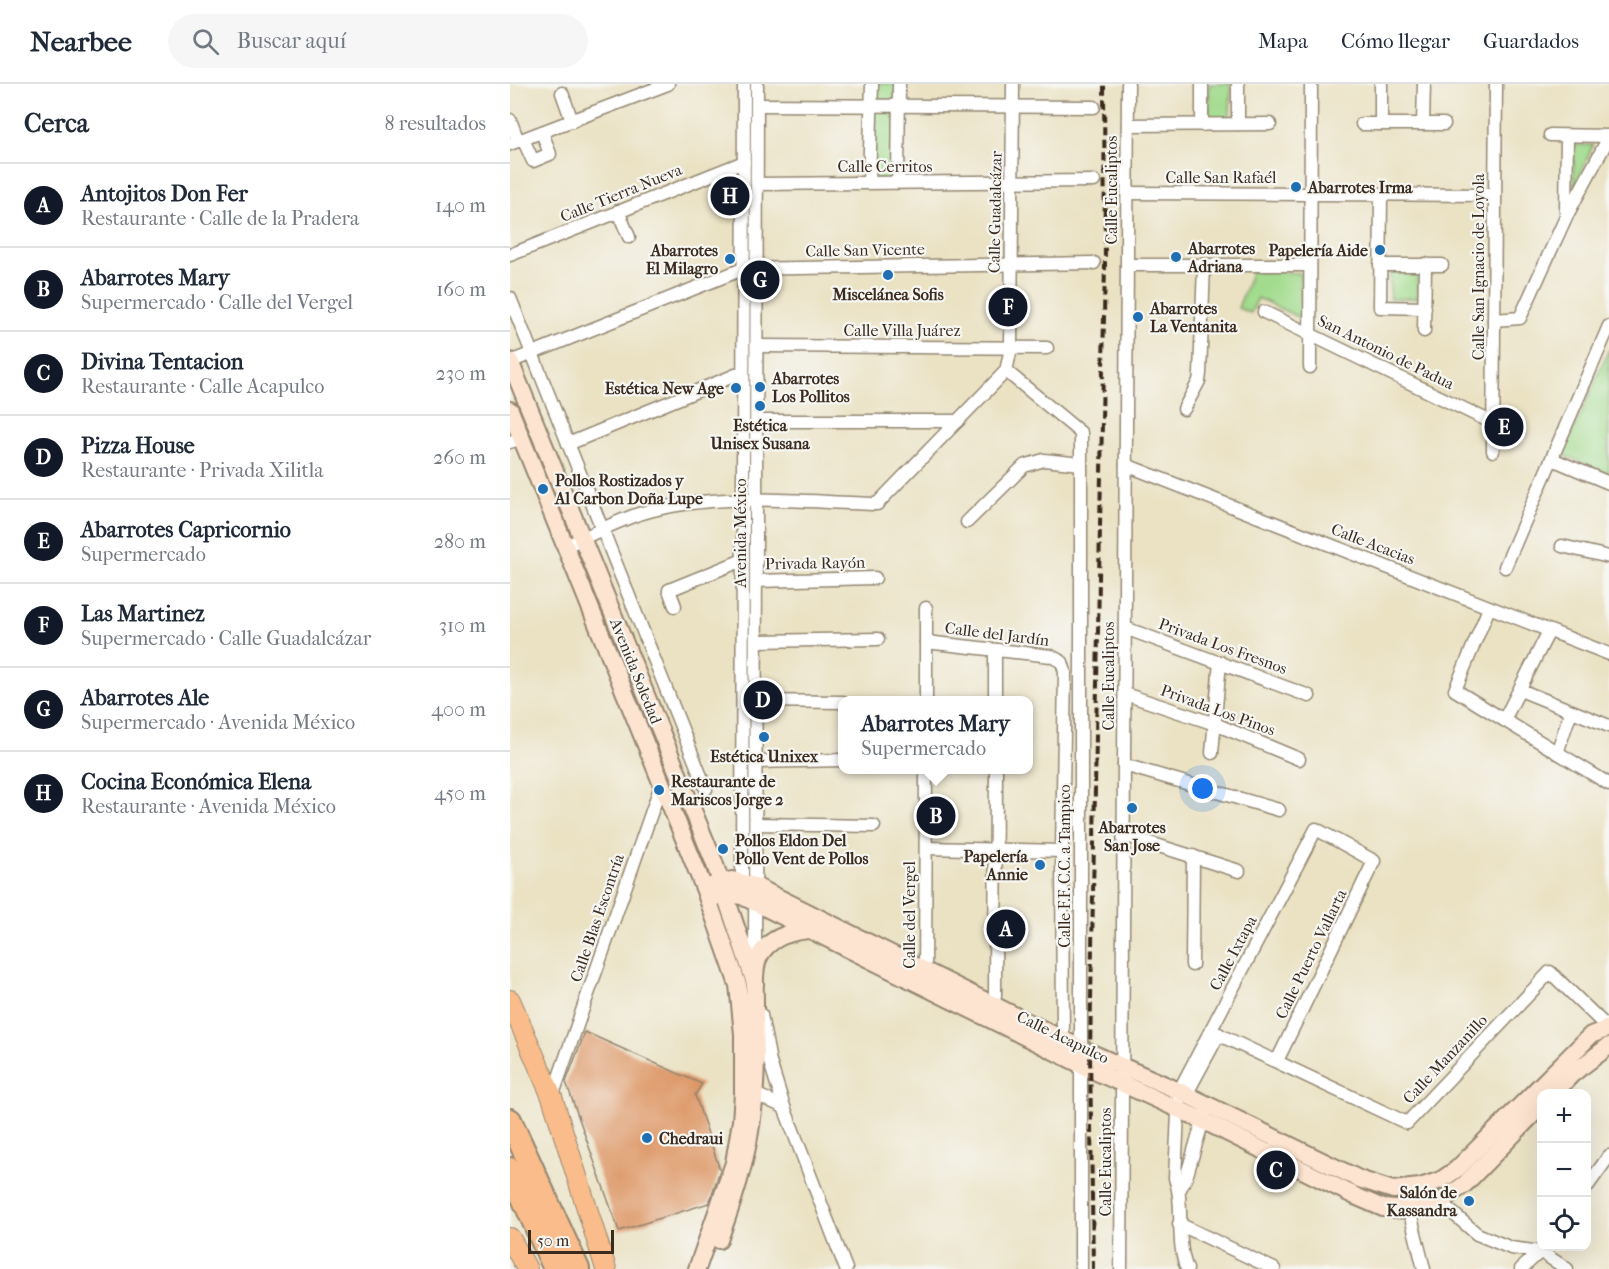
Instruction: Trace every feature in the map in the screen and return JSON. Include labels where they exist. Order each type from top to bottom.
[{"type":"highway","points":[[510,1120],[578,1269]]},
{"type":"highway","points":[[510,1169],[555,1269]]},
{"type":"main road","points":[[510,1000],[552,1097],[606,1269]]},
{"type":"main road","points":[[510,1238],[527,1269]]},
{"type":"street","points":[[517,142],[668,84]]},
{"type":"street","name":"Avenida México","points":[[740,890],[756,824],[757,84]]},
{"type":"street","points":[[869,183],[872,84]]},
{"type":"street","points":[[898,84],[898,182]]},
{"type":"street","name":"Calle Guadalcázar","points":[[1006,371],[1011,348],[1013,84]]},
{"type":"street","name":"Calle Eucaliptos","points":[[1121,1269],[1128,84]]},
{"type":"street","points":[[1202,84],[1202,125]]},
{"type":"street","points":[[1238,84],[1238,124]]},
{"type":"street","points":[[1310,367],[1311,84]]},
{"type":"street","points":[[1381,84],[1381,124]]},
{"type":"street","points":[[1423,124],[1424,84]]},
{"type":"street","name":"Calle San Ignacio de Loyola","points":[[1493,451],[1496,84]]},
{"type":"street","name":"Avenida México","points":[[743,85],[740,890],[770,1062],[784,1107],[846,1269]]},
{"type":"street","points":[[562,93],[572,121]]},
{"type":"street","points":[[757,105],[1094,107]]},
{"type":"street","points":[[510,120],[517,142],[533,161],[550,154],[542,132]]},
{"type":"street","points":[[1128,125],[1270,124]]},
{"type":"street","points":[[1362,124],[1444,124]]},
{"type":"street","points":[[1494,320],[1520,318],[1566,217],[1609,137],[1550,135]]},
{"type":"street","points":[[1566,217],[1567,136]]},
{"type":"street","name":"Calle Tierra Nueva","points":[[510,255],[744,162]]},
{"type":"street","name":"Calle Cerritos","points":[[757,184],[1094,181]]},
{"type":"street","name":"Calle San Rafaél","points":[[1128,193],[1495,195]]},
{"type":"street","points":[[1381,195],[1380,307],[1425,308]]},
{"type":"street","points":[[618,211],[629,237]]},
{"type":"street","name":"Calle San Vicente","points":[[510,362],[743,269],[1094,263]]},
{"type":"street","points":[[1424,331],[1425,264]]},
{"type":"street","points":[[1380,265],[1442,264]]},
{"type":"street","points":[[1127,265],[1310,265]]},
{"type":"street","points":[[1184,410],[1199,381],[1200,374],[1204,265]]},
{"type":"street","points":[[510,298],[706,789]]},
{"type":"street","name":"San Antonio de Padua","points":[[1264,312],[1493,423]]},
{"type":"street","points":[[1505,567],[1609,326]]},
{"type":"street","name":"Calle Villa Juárez","points":[[757,346],[1047,348]]},
{"type":"street","name":"Avenida Soledad","points":[[510,362],[660,784],[706,894],[738,985],[742,1034],[741,1121],[734,1163],[697,1269]]},
{"type":"street","points":[[574,542],[625,519],[695,502],[743,500],[877,504],[1006,371]]},
{"type":"street","name":"Calle F.F. C.C. a Tampico","points":[[1006,371],[1081,433],[1082,1269]]},
{"type":"street","points":[[568,444],[743,372]]},
{"type":"street","name":"Avenida Soledad","points":[[510,410],[516,440],[574,542],[651,708],[740,890],[755,983]]},
{"type":"street","points":[[757,421],[958,422]]},
{"type":"street","points":[[1552,459],[1609,483]]},
{"type":"street","points":[[967,522],[1024,466],[1044,460],[1081,464]]},
{"type":"street","name":"Calle Acacias","points":[[1126,465],[1609,654]]},
{"type":"street","points":[[1562,546],[1609,558]]},
{"type":"street","points":[[675,606],[669,590],[743,560]]},
{"type":"street","name":"Privada Rayón","points":[[756,580],[874,578]]},
{"type":"street","points":[[926,608],[926,696]]},
{"type":"street","points":[[1489,608],[1455,690],[1609,784]]},
{"type":"street","name":"Privada Los Fresnos","points":[[1125,628],[1309,696]]},
{"type":"street","points":[[1504,720],[1549,631]]},
{"type":"street","points":[[756,641],[878,639]]},
{"type":"street","name":"Calle del Jardín","points":[[926,642],[1051,656],[1062,662],[1065,672],[1062,851]]},
{"type":"street","points":[[995,651],[995,696]]},
{"type":"street","points":[[1212,753],[1220,662]]},
{"type":"street","points":[[1520,690],[1609,726]]},
{"type":"street","name":"Privada Los Pinos","points":[[1125,694],[1215,724],[1299,759]]},
{"type":"street","points":[[651,708],[669,697]]},
{"type":"street","points":[[756,701],[838,702]]},
{"type":"street","points":[[1557,753],[1571,711]]},
{"type":"street","points":[[756,762],[838,760]]},
{"type":"street","points":[[1124,765],[1279,810]]},
{"type":"street","name":"Calle del Vergel","points":[[925,988],[926,774]]},
{"type":"street","points":[[992,1021],[996,774]]},
{"type":"street","name":"Calle Blas Escontría","points":[[552,1097],[660,784]]},
{"type":"street","points":[[756,824],[874,826]]},
{"type":"street","name":"Calle Ixtapa","points":[[1181,1098],[1316,829],[1374,861]]},
{"type":"street","points":[[1124,835],[1239,871]]},
{"type":"street","points":[[926,848],[1062,851],[1064,1039]]},
{"type":"street","points":[[1192,964],[1193,856]]},
{"type":"street","name":"Calle Puerto Vallarta","points":[[1277,1061],[1374,861]]},
{"type":"street","points":[[706,894],[740,890]]},
{"type":"street","name":"Calle Acapulco","points":[[740,890],[808,930],[992,1021],[1081,1056],[1123,1065],[1355,1196],[1383,1208],[1408,1210]]},
{"type":"street","name":"Calle Acapulco","points":[[740,890],[925,969],[1064,1039],[1081,1056],[1122,1083],[1181,1098]]},
{"type":"street","points":[[709,1269],[745,1164],[752,1129],[755,983],[758,958],[768,944],[790,932],[808,930]]},
{"type":"street","name":"Calle Manzanillo","points":[[1215,1032],[1407,1123],[1550,972],[1609,1028]]},
{"type":"street","points":[[1408,1210],[1440,1202],[1465,1184],[1591,1035],[1609,1028]]},
{"type":"street","points":[[1558,1089],[1572,1074],[1609,1046]]},
{"type":"street","points":[[539,1066],[564,1062]]},
{"type":"street","points":[[754,1095],[784,1107]]},
{"type":"street","points":[[1181,1098],[1175,1178],[1180,1189],[1179,1224],[1183,1260],[1187,1269]]},
{"type":"street","points":[[1424,1269],[1404,1189],[1420,1187],[1441,1180],[1533,1106]]},
{"type":"street","points":[[1180,1189],[1186,1178],[1205,1113]]},
{"type":"street","name":"Calle Acapulco","points":[[1205,1113],[1359,1179],[1393,1190],[1404,1189]]},
{"type":"street","points":[[1176,1152],[1192,1153]]},
{"type":"street","points":[[1591,1182],[1609,1156]]},
{"type":"street","points":[[1440,1202],[1477,1234],[1511,1248],[1537,1249]]},
{"type":"street","points":[[1179,1224],[1274,1269]]},
{"type":"street","points":[[1521,1269],[1541,1251]]},
{"type":"street","points":[[1545,1251],[1567,1269]]},
{"type":"green space","points":[[873,84],[897,84],[896,180],[872,179]]},
{"type":"green space","points":[[1209,84],[1231,84],[1230,118],[1209,118]]},
{"type":"green space","points":[[1574,145],[1593,145],[1574,189]]},
{"type":"green space","points":[[1252,271],[1300,273],[1302,319],[1258,298],[1251,313],[1238,308]]},
{"type":"green space","points":[[1390,271],[1417,271],[1417,298],[1390,299]]},
{"type":"green space","points":[[1609,349],[1609,473],[1563,455]]},
{"type":"building","name":"Chedraui","points":[[585,1032],[702,1084],[695,1095],[720,1170],[709,1203],[619,1231],[566,1082]]},
{"type":"railway","points":[[1093,1269],[1090,1052],[1105,263],[1104,84]]},
{"type":"place","name":"Abarrotes Irma","points":[[1296,187]]},
{"type":"place","name":"Cocina Económica Elena","points":[[730,196]]},
{"type":"place","name":"Papelería Aide","points":[[1380,250]]},
{"type":"place","name":"Abarrotes Adriana","points":[[1176,257]]},
{"type":"place","name":"Abarrotes El Milagro","points":[[730,259]]},
{"type":"place","name":"Miscelánea Sofis","points":[[888,275]]},
{"type":"place","name":"Abarrotes Ale","points":[[760,280]]},
{"type":"place","name":"Las Martinez","points":[[1008,307]]},
{"type":"place","name":"Abarrotes La Ventanita","points":[[1138,317]]},
{"type":"place","name":"Abarrotes Los Pollitos","points":[[760,387]]},
{"type":"place","name":"Estética New Age","points":[[736,388]]},
{"type":"place","name":"Estética Unisex Susana","points":[[760,406]]},
{"type":"place","name":"Abarrotes Capricornio","points":[[1504,427]]},
{"type":"place","name":"Pollos Rostizados y Al Carbon Doña Lupe","points":[[543,489]]},
{"type":"place","name":"Pizza House","points":[[763,700]]},
{"type":"place","name":"Estética Unixex","points":[[764,737]]},
{"type":"place","name":"Restaurante de Mariscos Jorge 2","points":[[659,790]]},
{"type":"place","name":"Abarrotes San Jose","points":[[1132,808]]},
{"type":"place","name":"Abarrotes Mary","points":[[936,816]]},
{"type":"place","name":"Pollos Eldon Del Pollo Vent de Pollos","points":[[723,849]]},
{"type":"place","name":"Papelería Annie","points":[[1040,865]]},
{"type":"place","name":"Antojitos Don Fer","points":[[1006,929]]},
{"type":"place","name":"Chedraui","points":[[647,1138]]},
{"type":"place","name":"Divina Tentacion","points":[[1276,1170]]},
{"type":"place","name":"Salón de Kassandra","points":[[1469,1201]]}]
